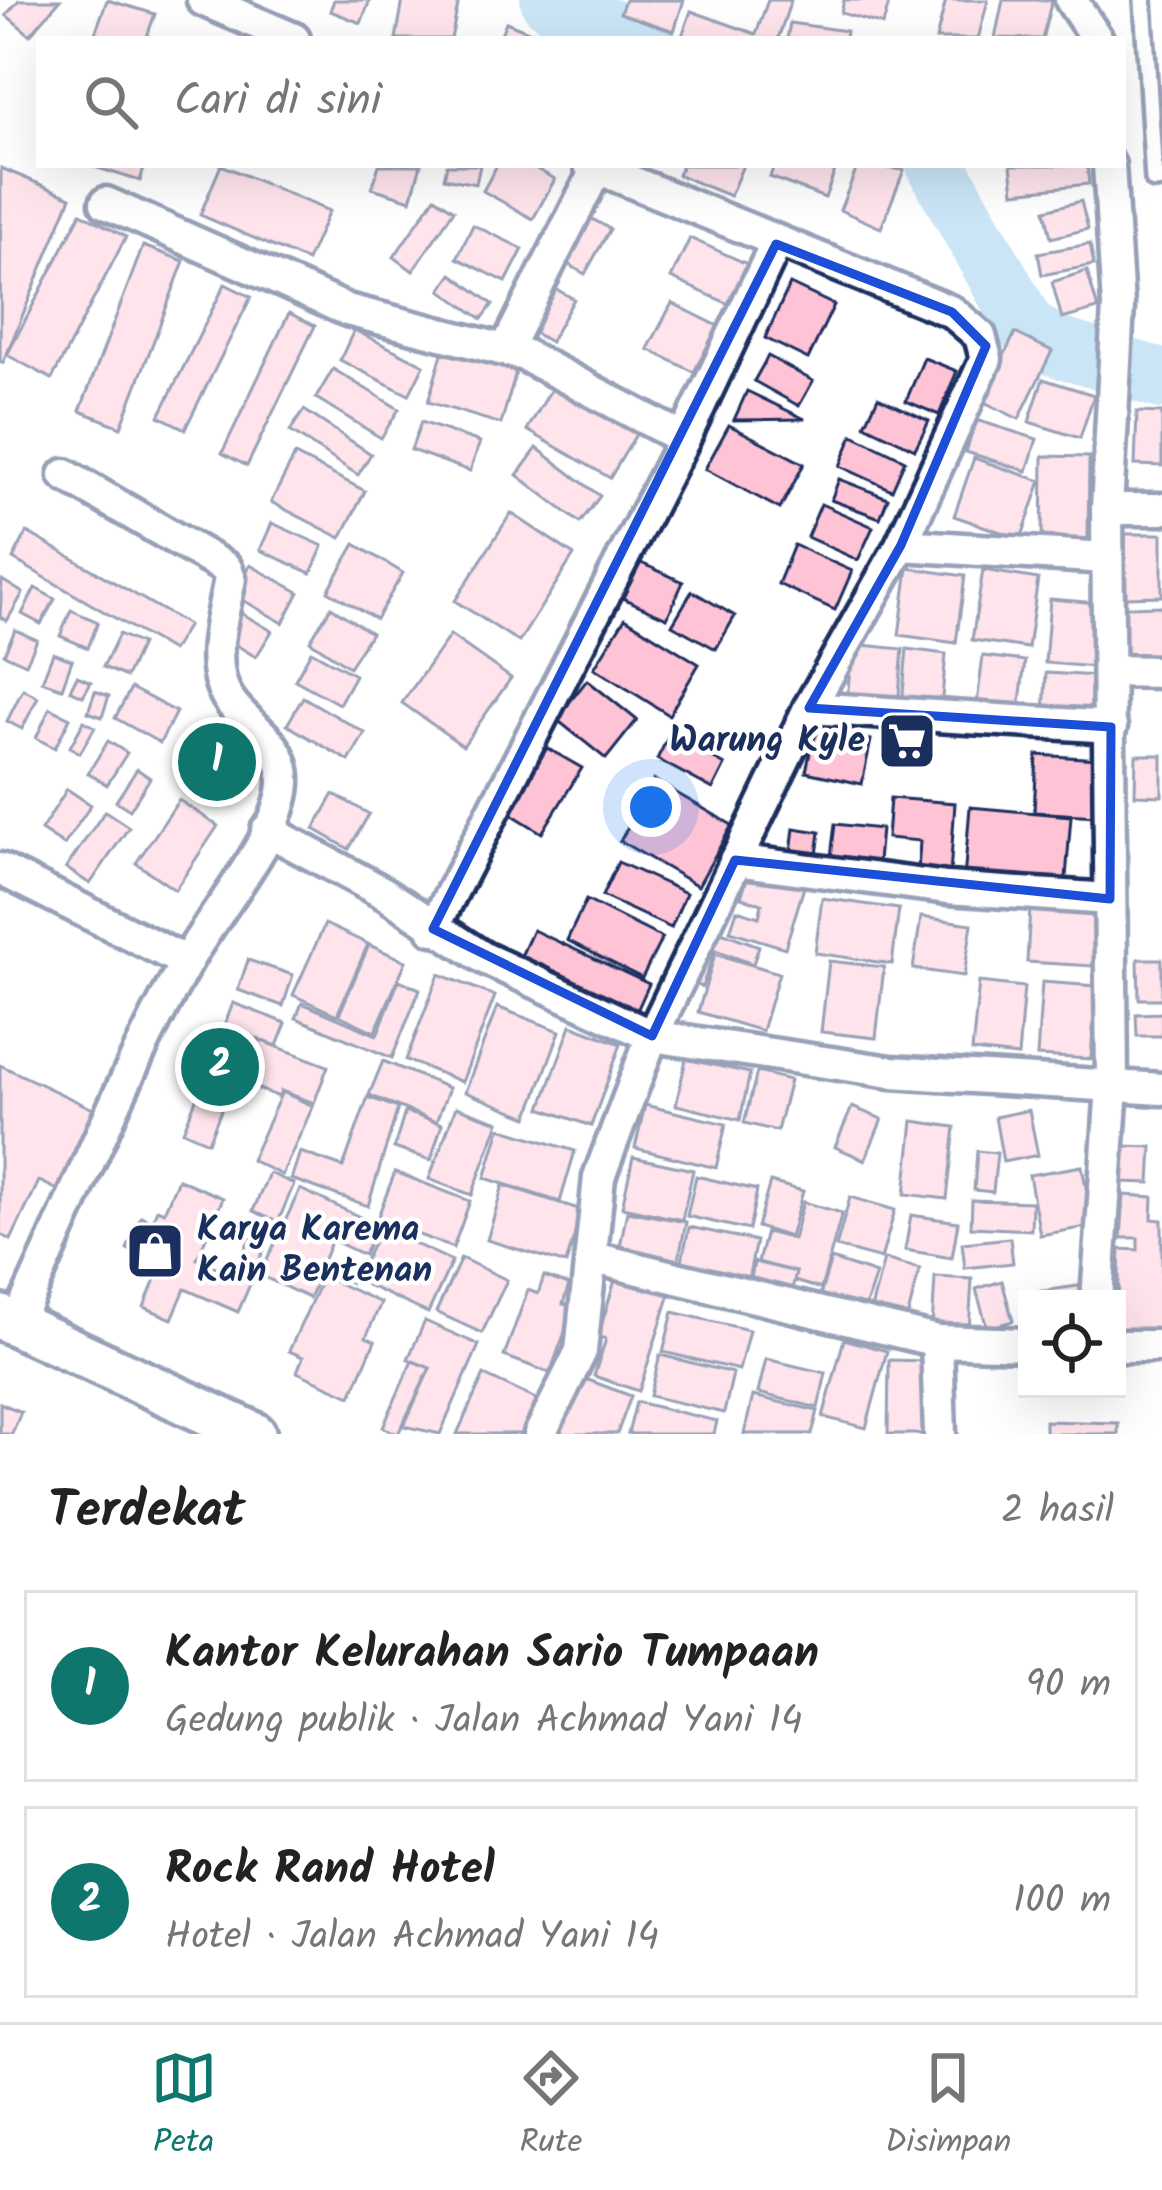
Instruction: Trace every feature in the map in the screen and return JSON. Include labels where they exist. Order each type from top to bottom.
[{"type":"main road","points":[[8,1320],[247,1432]]},
{"type":"street","points":[[202,0],[287,36]]},
{"type":"street","points":[[1071,0],[1095,36]]},
{"type":"street","points":[[506,350],[592,168]]},
{"type":"street","points":[[540,1434],[581,1351],[599,1177],[652,1036],[809,708],[901,545],[986,359],[986,346],[952,313],[598,168]]},
{"type":"street","points":[[1098,1290],[1112,1088],[1107,509],[1118,350],[1108,168]]},
{"type":"street","points":[[106,203],[347,310],[506,350],[684,439]]},
{"type":"street","points":[[433,929],[684,439],[776,244]]},
{"type":"street","points":[[8,1320],[186,962],[267,830],[284,784],[277,748],[236,709],[222,687],[218,645],[230,578],[226,568],[65,476]]},
{"type":"street","points":[[1107,509],[1162,509]]},
{"type":"street","points":[[901,545],[1107,558]]},
{"type":"street","points":[[1110,671],[1162,672]]},
{"type":"street","points":[[809,708],[1111,727]]},
{"type":"street","points":[[267,830],[384,893],[433,929],[652,1036],[891,1072],[1162,1089]]},
{"type":"street","points":[[735,860],[947,888],[1110,899]]},
{"type":"street","points":[[0,869],[186,962]]},
{"type":"street","points":[[594,1258],[937,1341],[1018,1344]]},
{"type":"street","points":[[937,1341],[940,1434]]},
{"type":"street","points":[[1126,1346],[1162,1346]]},
{"type":"lane","points":[[1143,0],[1154,179],[1162,179]]},
{"type":"highlighted area","points":[[776,244],[952,312],[986,346],[901,545],[809,708],[1111,727],[1110,899],[735,860],[652,1036],[433,929]]},
{"type":"building","points":[[19,0],[60,0],[30,35],[6,15]]},
{"type":"building","points":[[107,0],[155,14],[147,36],[94,36]]},
{"type":"building","points":[[334,0],[370,0],[361,23],[330,11]]},
{"type":"building","points":[[403,0],[459,0],[452,36],[397,36]]},
{"type":"building","points":[[625,0],[684,0],[674,31],[620,13]]},
{"type":"building","points":[[768,0],[791,0],[779,36],[682,36],[691,11],[756,34]]},
{"type":"building","points":[[844,0],[890,0],[883,25],[841,13]]},
{"type":"building","points":[[946,0],[988,0],[979,36],[937,36]]},
{"type":"building","points":[[1003,0],[1052,0],[1043,36],[995,36]]},
{"type":"building","points":[[506,22],[541,36],[500,36]]},
{"type":"building","points":[[790,23],[846,31],[845,36],[788,36]]},
{"type":"building","points":[[1,168],[71,197],[3,363],[0,361]]},
{"type":"building","points":[[98,168],[144,168],[140,181]]},
{"type":"building","points":[[220,168],[329,211],[307,261],[200,215]]},
{"type":"building","points":[[378,168],[420,168],[411,200],[372,188]]},
{"type":"building","points":[[446,168],[479,168],[476,184],[444,178]]},
{"type":"building","points":[[495,168],[535,168],[555,179],[533,219],[483,191]]},
{"type":"building","points":[[681,168],[742,168],[730,196],[678,175]]},
{"type":"building","points":[[773,168],[836,168],[825,198],[770,177]]},
{"type":"building","points":[[857,168],[904,170],[881,228],[840,210]]},
{"type":"building","points":[[1011,168],[1087,168],[1089,184],[1014,192]]},
{"type":"building","points":[[435,197],[454,210],[413,271],[394,257]]},
{"type":"building","points":[[1081,201],[1088,229],[1051,238],[1045,210]]},
{"type":"building","points":[[580,212],[610,229],[585,274],[555,257]]},
{"type":"building","points":[[81,213],[126,237],[52,379],[7,355]]},
{"type":"building","points":[[473,225],[523,249],[506,282],[457,258]]},
{"type":"building","points":[[690,238],[747,264],[729,304],[671,278]]},
{"type":"building","points":[[1090,244],[1094,265],[1042,275],[1038,253]]},
{"type":"building","points":[[143,246],[184,261],[121,427],[80,411]]},
{"type":"building","points":[[1087,271],[1098,309],[1062,319],[1052,282]]},
{"type":"building","points":[[452,274],[493,304],[482,319],[441,290]]},
{"type":"building","points":[[545,283],[574,299],[550,342],[522,326]]},
{"type":"building","points":[[225,284],[251,297],[185,429],[159,416]]},
{"type":"building","points":[[790,284],[834,305],[808,359],[765,338]]},
{"type":"building","points":[[672,303],[718,326],[694,372],[648,349]]},
{"type":"building","points":[[289,313],[315,326],[247,466],[222,453]]},
{"type":"building","points":[[354,330],[424,365],[409,395],[340,360]]},
{"type":"building","points":[[1015,333],[1052,351],[1019,419],[982,401]]},
{"type":"building","points":[[443,350],[516,372],[501,424],[428,402]]},
{"type":"building","points":[[768,356],[813,381],[799,406],[754,381]]},
{"type":"building","points":[[924,358],[957,371],[939,415],[906,401]]},
{"type":"building","points":[[333,369],[399,409],[381,438],[316,398]]},
{"type":"building","points":[[1043,379],[1094,395],[1080,438],[1029,422]]},
{"type":"building","points":[[555,383],[638,431],[610,478],[527,430]]},
{"type":"building","points":[[747,391],[805,419],[734,420]]},
{"type":"building","points":[[878,397],[929,421],[915,449],[865,425]]},
{"type":"building","points":[[304,410],[371,454],[358,475],[290,431]]},
{"type":"building","points":[[1137,412],[1162,413],[1162,466],[1135,465]]},
{"type":"building","points":[[976,420],[1037,439],[1027,471],[966,452]]},
{"type":"building","points":[[421,422],[480,442],[470,471],[411,450]]},
{"type":"building","points":[[729,425],[804,464],[780,509],[705,469]]},
{"type":"building","points":[[853,435],[905,460],[892,490],[840,466]]},
{"type":"building","points":[[537,448],[600,496],[580,523],[517,475]]},
{"type":"building","points":[[295,455],[365,491],[341,538],[271,502]]},
{"type":"building","points":[[1043,456],[1089,457],[1088,542],[1042,541]]},
{"type":"building","points":[[974,458],[1041,481],[1021,539],[954,516]]},
{"type":"building","points":[[839,479],[888,498],[880,518],[831,500]]},
{"type":"building","points":[[821,504],[873,527],[858,560],[807,537]]},
{"type":"building","points":[[511,513],[574,555],[519,642],[455,601]]},
{"type":"building","points":[[272,523],[323,546],[311,573],[260,550]]},
{"type":"building","points":[[27,532],[188,625],[172,651],[13,559]]},
{"type":"building","points":[[1125,534],[1162,534],[1162,596],[1126,597]]},
{"type":"building","points":[[355,544],[403,573],[376,619],[328,591]]},
{"type":"building","points":[[794,545],[852,571],[835,610],[778,584]]},
{"type":"building","points":[[630,558],[683,582],[667,618],[614,594]]},
{"type":"building","points":[[250,565],[299,592],[283,623],[234,595]]},
{"type":"building","points":[[908,568],[965,576],[956,643],[899,635]]},
{"type":"building","points":[[983,570],[1038,579],[1028,648],[972,640]]},
{"type":"building","points":[[2,580],[23,593],[7,621],[0,617]]},
{"type":"building","points":[[35,588],[55,599],[41,624],[22,614]]},
{"type":"building","points":[[692,591],[735,616],[716,649],[672,625]]},
{"type":"building","points":[[1050,599],[1099,603],[1094,667],[1045,663]]},
{"type":"building","points":[[1162,606],[1162,662],[1125,663],[1124,607]]},
{"type":"building","points":[[331,607],[371,633],[349,667],[310,641]]},
{"type":"building","points":[[71,610],[98,622],[88,648],[60,636]]},
{"type":"building","points":[[241,613],[272,631],[256,657],[226,639]]},
{"type":"building","points":[[625,618],[699,664],[669,715],[594,668]]},
{"type":"building","points":[[15,630],[37,640],[26,664],[4,654]]},
{"type":"building","points":[[119,634],[141,644],[126,677],[103,667]]},
{"type":"building","points":[[450,635],[511,678],[463,746],[402,703]]},
{"type":"building","points":[[852,644],[903,649],[898,706],[847,701]]},
{"type":"building","points":[[907,649],[946,654],[941,709],[902,704]]},
{"type":"building","points":[[311,651],[355,675],[339,704],[295,680]]},
{"type":"building","points":[[53,653],[72,660],[62,688],[42,681]]},
{"type":"building","points":[[983,656],[1025,661],[1019,710],[977,704]]},
{"type":"building","points":[[1046,673],[1097,676],[1094,718],[1044,715]]},
{"type":"building","points":[[77,676],[91,682],[83,696],[70,690]]},
{"type":"building","points":[[587,680],[637,720],[606,759],[556,719]]},
{"type":"building","points":[[131,688],[176,712],[160,743],[115,718]]},
{"type":"building","points":[[23,689],[38,697],[22,729],[7,721]]},
{"type":"building","points":[[95,691],[109,696],[102,717],[88,712]]},
{"type":"building","points":[[303,697],[365,733],[349,761],[287,725]]},
{"type":"building","points":[[50,708],[70,718],[55,748],[36,738]]},
{"type":"building","points":[[84,721],[95,727],[80,753],[70,747]]},
{"type":"building","name":"Warung Kyle","points":[[888,726],[928,728],[926,758],[887,755]]},
{"type":"building","points":[[207,727],[251,750],[228,796],[184,774]]},
{"type":"building","points":[[815,728],[871,740],[862,784],[806,772]]},
{"type":"building","points":[[669,735],[725,765],[713,789],[657,759]]},
{"type":"building","points":[[108,741],[127,753],[107,785],[88,773]]},
{"type":"building","points":[[547,748],[582,768],[542,833],[508,812]]},
{"type":"building","points":[[1037,755],[1098,759],[1095,816],[1034,812]]},
{"type":"building","points":[[1136,755],[1162,755],[1162,796],[1135,795]]},
{"type":"building","points":[[137,769],[150,778],[130,810],[116,801]]},
{"type":"building","points":[[654,780],[732,825],[698,886],[620,841]]},
{"type":"building","points":[[67,789],[91,805],[64,845],[41,830]]},
{"type":"building","points":[[334,794],[369,814],[349,849],[314,829]]},
{"type":"building","points":[[890,798],[955,803],[950,875],[918,872],[920,841],[887,838]]},
{"type":"building","points":[[179,800],[218,826],[175,890],[136,863]]},
{"type":"building","points":[[970,807],[1071,816],[1065,890],[964,880]]},
{"type":"building","points":[[105,811],[129,827],[90,884],[66,868]]},
{"type":"building","points":[[835,824],[881,829],[878,862],[831,857]]},
{"type":"building","points":[[794,828],[820,832],[817,855],[791,852]]},
{"type":"building","points":[[618,862],[686,893],[671,928],[602,896]]},
{"type":"building","points":[[751,866],[805,884],[785,948],[730,931],[737,910],[759,917],[762,904],[741,897]]},
{"type":"building","points":[[822,898],[899,909],[892,964],[815,953]]},
{"type":"building","points":[[586,900],[662,938],[642,978],[567,940]]},
{"type":"building","points":[[1030,907],[1096,911],[1093,966],[1027,962]]},
{"type":"building","points":[[921,917],[972,924],[964,976],[913,969]]},
{"type":"building","points":[[325,924],[368,944],[337,1015],[293,995]]},
{"type":"building","points":[[705,926],[759,946],[753,964],[715,950],[702,987],[685,981]]},
{"type":"building","points":[[533,930],[649,984],[631,1024],[515,969]]},
{"type":"building","points":[[369,945],[406,961],[375,1032],[339,1015]]},
{"type":"building","points":[[715,954],[779,973],[762,1031],[698,1012]]},
{"type":"building","points":[[1138,959],[1162,959],[1162,999],[1139,999]]},
{"type":"building","points":[[248,960],[293,975],[283,1006],[238,990]]},
{"type":"building","points":[[829,961],[884,967],[876,1038],[821,1032]]},
{"type":"building","points":[[439,974],[495,996],[462,1082],[406,1060]]},
{"type":"building","points":[[399,980],[420,989],[392,1058],[296,1018],[302,1003],[377,1035]]},
{"type":"building","points":[[979,982],[1024,987],[1018,1056],[972,1051]]},
{"type":"building","points":[[1042,982],[1096,986],[1091,1059],[1037,1056]]},
{"type":"building","points":[[233,1003],[286,1023],[277,1046],[241,1033],[236,1047],[219,1040]]},
{"type":"building","points":[[497,1007],[560,1031],[528,1117],[465,1092]]},
{"type":"building","points":[[1162,1013],[1162,1036],[1137,1036],[1136,1014]]},
{"type":"building","points":[[571,1025],[621,1044],[591,1126],[541,1108]]},
{"type":"building","points":[[241,1033],[328,1066],[314,1103],[281,1091],[279,1097],[208,1069],[219,1040],[236,1047]]},
{"type":"building","points":[[686,1059],[750,1073],[740,1120],[676,1105]]},
{"type":"building","points":[[383,1061],[449,1088],[436,1122],[369,1095]]},
{"type":"building","points":[[0,1065],[95,1110],[58,1190],[39,1181],[11,1240],[0,1234]]},
{"type":"building","points":[[757,1072],[790,1080],[777,1131],[744,1123]]},
{"type":"building","points":[[206,1075],[231,1086],[208,1142],[183,1131]]},
{"type":"building","points":[[282,1092],[313,1106],[282,1175],[251,1160]]},
{"type":"building","points":[[368,1097],[398,1108],[368,1206],[291,1179],[300,1152],[343,1167]]},
{"type":"building","points":[[645,1105],[726,1124],[716,1168],[635,1148]]},
{"type":"building","points":[[456,1107],[499,1122],[472,1195],[429,1179]]},
{"type":"building","points":[[852,1107],[882,1119],[865,1160],[835,1147]]},
{"type":"building","points":[[1029,1110],[1038,1155],[1003,1162],[995,1117]]},
{"type":"building","points":[[405,1112],[442,1124],[431,1160],[394,1148]]},
{"type":"building","points":[[913,1121],[955,1127],[947,1199],[905,1194]]},
{"type":"building","points":[[500,1128],[575,1151],[560,1202],[485,1178]]},
{"type":"building","points":[[1124,1146],[1152,1147],[1150,1183],[1122,1182]]},
{"type":"building","points":[[977,1151],[997,1153],[993,1192],[974,1190]]},
{"type":"building","points":[[633,1157],[693,1170],[682,1220],[622,1207]]},
{"type":"building","points":[[1082,1166],[1093,1226],[1040,1235],[1029,1175]]},
{"type":"building","points":[[395,1172],[470,1201],[453,1248],[377,1219]]},
{"type":"building","points":[[269,1173],[294,1184],[278,1222],[253,1211]]},
{"type":"building","points":[[696,1176],[757,1190],[749,1230],[687,1216]]},
{"type":"building","points":[[178,1179],[223,1198],[197,1259],[251,1282],[238,1312],[185,1289],[172,1319],[144,1307],[156,1277],[133,1266],[139,1254],[127,1249],[141,1216],[152,1221],[157,1209],[164,1212]]},
{"type":"building","points":[[770,1182],[803,1191],[790,1237],[757,1227]]},
{"type":"building","points":[[503,1185],[582,1210],[566,1264],[487,1240]]},
{"type":"building","points":[[300,1189],[377,1225],[364,1255],[332,1240],[324,1259],[355,1274],[351,1283],[322,1270],[309,1298],[260,1275]]},
{"type":"building","points":[[1124,1195],[1153,1197],[1152,1219],[1162,1220],[1162,1334],[1126,1332],[1126,1290],[1118,1290],[1120,1249],[1138,1250],[1138,1238],[1121,1238]]},
{"type":"building","points":[[850,1197],[895,1210],[881,1259],[836,1247]]},
{"type":"building","points":[[972,1200],[1032,1202],[1031,1230],[971,1227]]},
{"type":"building","points":[[803,1202],[842,1213],[821,1289],[794,1281],[796,1272],[758,1262],[766,1232],[793,1239]]},
{"type":"building","points":[[627,1211],[686,1222],[676,1273],[617,1261]]},
{"type":"building","points":[[911,1215],[958,1222],[952,1258],[905,1250]]},
{"type":"building","points":[[258,1219],[274,1226],[252,1277],[236,1270]]},
{"type":"building","points":[[689,1227],[756,1241],[745,1294],[678,1280]]},
{"type":"building","points":[[380,1228],[452,1261],[428,1313],[356,1280]]},
{"type":"building","points":[[1010,1238],[1013,1263],[965,1268],[962,1243]]},
{"type":"building","points":[[461,1258],[507,1280],[482,1333],[436,1312]]},
{"type":"building","points":[[831,1259],[876,1274],[861,1320],[817,1305]]},
{"type":"building","points":[[884,1259],[920,1269],[905,1326],[869,1316]]},
{"type":"building","points":[[754,1262],[796,1272],[791,1294],[750,1284]]},
{"type":"building","points":[[323,1276],[381,1303],[366,1337],[375,1341],[351,1396],[297,1372],[303,1357],[289,1351]]},
{"type":"building","points":[[544,1276],[569,1285],[563,1304],[574,1307],[550,1373],[504,1356],[528,1290],[538,1294]]},
{"type":"building","points":[[616,1277],[670,1294],[639,1391],[594,1376],[606,1339],[598,1336]]},
{"type":"building","points":[[935,1277],[972,1279],[969,1331],[932,1329]]},
{"type":"building","points":[[1002,1281],[1013,1321],[987,1328],[976,1289]]},
{"type":"building","points":[[1085,1285],[1086,1290],[1049,1290]]},
{"type":"building","points":[[673,1312],[749,1330],[739,1370],[663,1352]]},
{"type":"building","points":[[425,1321],[479,1345],[440,1434],[404,1426],[430,1368],[408,1359]]},
{"type":"building","points":[[844,1339],[887,1351],[866,1428],[823,1417]]},
{"type":"building","points":[[660,1355],[733,1373],[724,1413],[650,1396]]},
{"type":"building","points":[[766,1359],[826,1373],[818,1408],[758,1393]]},
{"type":"building","points":[[889,1360],[927,1361],[926,1434],[888,1434]]},
{"type":"building","points":[[412,1361],[430,1368],[398,1434],[383,1427]]},
{"type":"building","points":[[484,1375],[540,1401],[525,1434],[457,1434]]},
{"type":"building","points":[[575,1375],[631,1396],[617,1434],[553,1434]]},
{"type":"building","points":[[753,1396],[818,1411],[812,1434],[744,1434]]},
{"type":"building","points":[[636,1402],[717,1421],[714,1434],[628,1434]]},
{"type":"building","points":[[0,1403],[21,1412],[12,1434],[0,1434]]},
{"type":"building","points":[[1045,1421],[1118,1423],[1118,1434],[1045,1434]]},
{"type":"waterway","points":[[550,0],[572,17],[635,36]]},
{"type":"waterway","points":[[938,168],[1025,326],[1051,345],[1162,379]]},
{"type":"place","name":"Warung Kyle","points":[[907,741]]},
{"type":"place","name":"Kantor Kelurahan Sario Tumpaan","points":[[217,762]]},
{"type":"place","name":"Rock Rand Hotel","points":[[220,1067]]},
{"type":"place","name":"Karya Karema Kain Bentenan","points":[[155,1251]]}]
